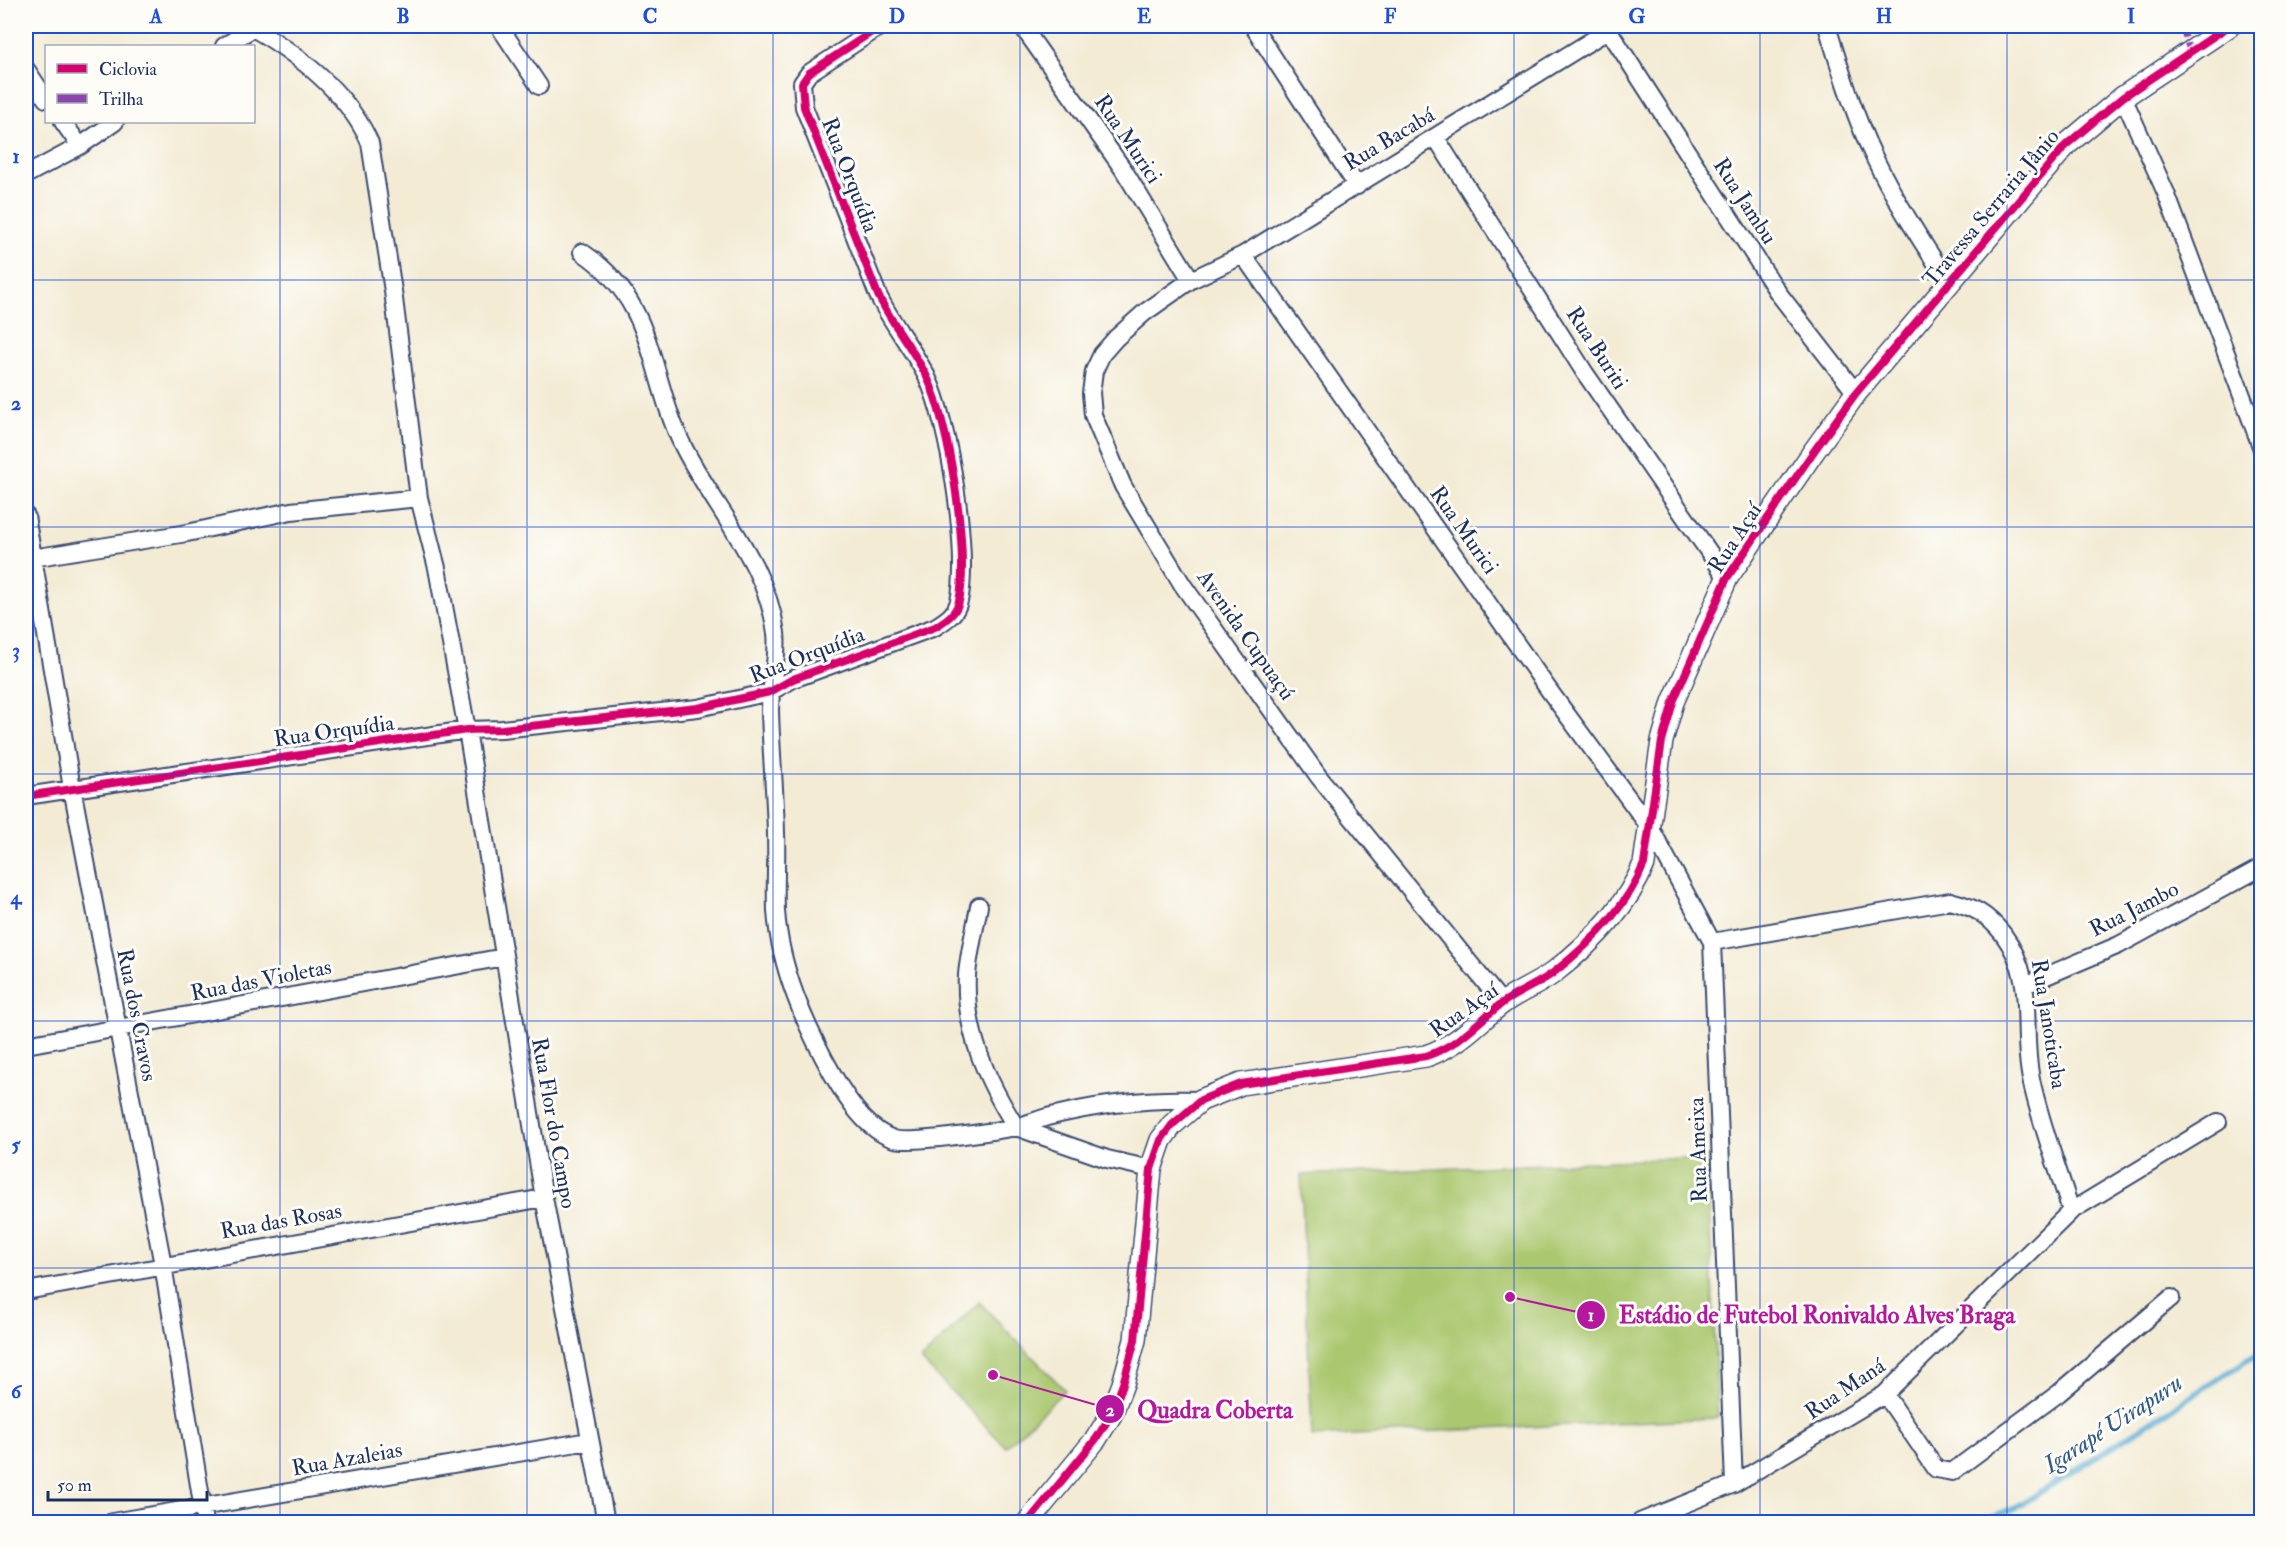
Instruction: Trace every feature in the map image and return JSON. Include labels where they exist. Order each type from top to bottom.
[{"type":"street","points":[[500,26],[539,86]]},
{"type":"street","name":"Rua Orquídia","points":[[26,796],[467,730],[502,729],[698,708],[770,692],[793,679],[935,627],[952,616],[959,603],[961,579],[956,494],[942,418],[927,376],[889,317],[878,295],[804,107],[802,82],[808,73],[881,26]]},
{"type":"street","name":"Rua Murici","points":[[1022,26],[1123,169],[1191,280]]},
{"type":"street","points":[[1253,26],[1357,186]]},
{"type":"street","points":[[1827,26],[1847,91],[1869,145],[1913,227],[1950,284]]},
{"type":"street","name":"Travessa Serraria Jânio","points":[[1856,393],[2066,145],[2122,97],[2229,26]]},
{"type":"street","points":[[230,36],[255,27]]},
{"type":"street","name":"Rua Flor do Campo","points":[[255,27],[284,46],[325,82],[361,122],[370,143],[393,291],[419,498],[437,568],[467,730],[544,1198],[606,1522]]},
{"type":"street","name":"Rua Bacabá","points":[[1191,280],[1243,255],[1357,186],[1607,28]]},
{"type":"street","name":"Rua Jambu","points":[[1607,28],[1779,294],[1856,393]]},
{"type":"street","points":[[26,69],[45,98]]},
{"type":"street","points":[[2122,97],[2166,193],[2262,449]]},
{"type":"street","points":[[64,123],[80,146]]},
{"type":"street","points":[[26,175],[80,146],[114,123]]},
{"type":"street","name":"Rua Buriti","points":[[1436,138],[1585,373],[1728,578]]},
{"type":"street","points":[[582,252],[606,268],[635,311],[656,362],[668,405],[684,447],[745,549],[762,584],[776,635],[775,665],[770,692],[777,834],[776,913],[783,954],[796,997],[816,1045],[840,1087],[874,1128],[897,1140],[1016,1127],[1048,1116],[1135,1100],[1201,1100]]},
{"type":"street","name":"Rua Murici","points":[[1243,255],[1544,683],[1651,829]]},
{"type":"street","name":"Avenida Cupuaçú","points":[[1191,280],[1144,313],[1116,338],[1102,354],[1094,371],[1091,393],[1093,415],[1119,476],[1182,584],[1319,777],[1502,1004]]},
{"type":"street","name":"Rua Açaí","points":[[1028,1522],[1096,1438],[1111,1415],[1123,1384],[1135,1340],[1150,1170],[1161,1140],[1172,1125],[1201,1100],[1241,1084],[1426,1056],[1457,1043],[1502,1004],[1552,973],[1599,932],[1637,883],[1644,864],[1651,829],[1662,741],[1673,702],[1728,578],[1856,393]]},
{"type":"street","points":[[29,559],[187,533],[291,511],[419,498]]},
{"type":"street","name":"Rua dos Cravos","points":[[26,516],[29,559],[163,1265],[203,1514]]},
{"type":"street","name":"Rua Ameixa","points":[[1651,829],[1712,942],[1734,1484]]},
{"type":"street","name":"Rua Jambo","points":[[2025,985],[2119,945],[2262,867]]},
{"type":"street","name":"Rua Janoticaba","points":[[1712,942],[1950,901],[1974,907],[1991,918],[2011,945],[2022,966],[2031,1080],[2071,1211]]},
{"type":"street","points":[[979,906],[967,975],[968,1012],[986,1073],[1016,1127],[1107,1159],[1150,1170]]},
{"type":"street","name":"Rua das Violetas","points":[[26,1045],[504,957]]},
{"type":"street","name":"Rua Maná","points":[[1640,1522],[1734,1484],[1885,1394],[2071,1211],[2218,1122]]},
{"type":"street","name":"Rua das Rosas","points":[[26,1291],[544,1198]]},
{"type":"street","points":[[1885,1394],[1936,1469],[1952,1472],[2059,1393],[2171,1298]]},
{"type":"street","name":"Rua Azaleias","points":[[112,1522],[203,1514],[589,1442]]},
{"type":"green space","points":[[1707,1157],[1718,1418],[1312,1437],[1301,1175]]},
{"type":"green space","points":[[979,1302],[1065,1390],[1006,1447],[921,1360]]},
{"type":"waterway","name":"Igarapé Uirapuru","points":[[1981,1522],[2014,1509],[2262,1351]]},
{"type":"marked path","points":[[2182,26],[2190,53]]},
{"type":"cycle path","points":[[26,796],[467,730],[502,729],[698,708],[770,692],[793,679],[935,627],[950,616],[956,610],[959,601],[962,552],[960,521],[943,424],[927,377],[878,295],[804,107],[802,83],[809,73],[881,26]]},
{"type":"cycle path","points":[[1028,1522],[1096,1439],[1111,1415],[1123,1384],[1135,1340],[1151,1169],[1161,1140],[1172,1125],[1201,1100],[1241,1084],[1426,1056],[1438,1051],[1466,1034],[1501,1004],[1553,973],[1593,938],[1628,895],[1644,864],[1662,741],[1673,702],[1727,578],[1814,451],[1856,393],[2066,145],[2123,97],[2229,26]]},
{"type":"place","name":"Estádio de Futebol Ronivaldo Alves Braga","points":[[1510,1297]]},
{"type":"place","name":"Quadra Coberta","points":[[993,1375]]}]
